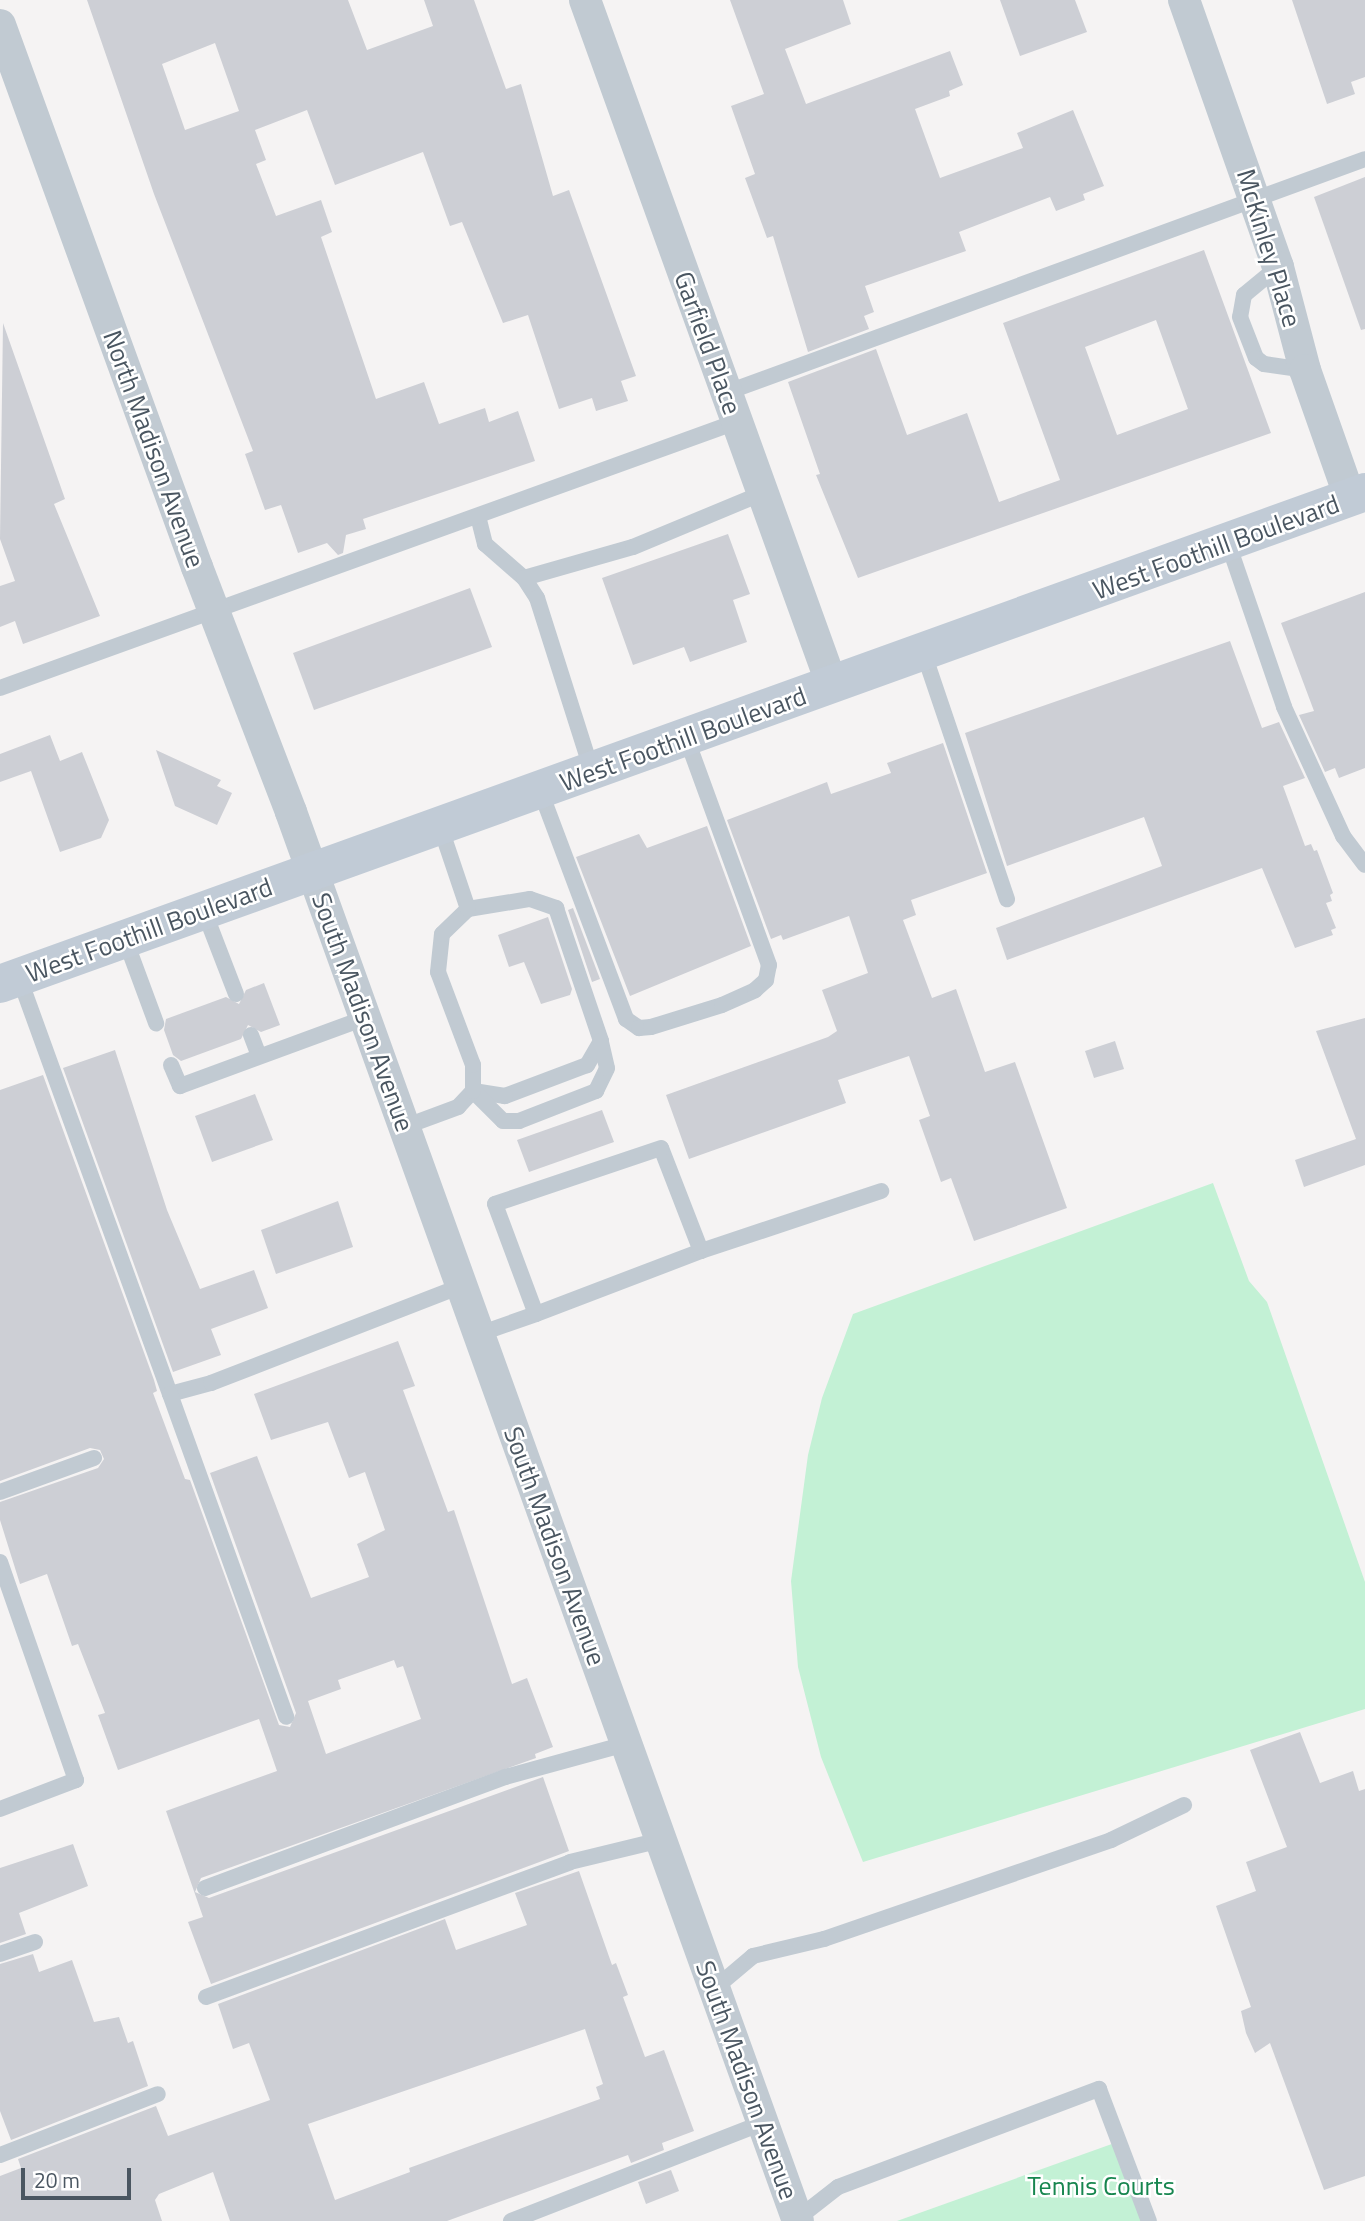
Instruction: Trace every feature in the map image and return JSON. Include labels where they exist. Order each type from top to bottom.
[{"type":"main road","name":"West Foothill Boulevard","points":[[10,981],[685,737],[924,654],[1357,495]]},
{"type":"street","name":"Garfield Place","points":[[585,0],[832,685]]},
{"type":"street","name":"McKinley Place","points":[[1184,0],[1278,267],[1305,370],[1357,495]]},
{"type":"street","name":"North Madison Avenue","points":[[0,25],[214,612],[312,871]]},
{"type":"street","name":"South Madison Avenue","points":[[312,871],[797,2220]]},
{"type":"lane","points":[[0,688],[478,516],[731,408],[1255,199],[1365,159]]},
{"type":"lane","points":[[1278,267],[1244,295],[1240,317],[1256,358],[1264,364],[1305,370]]},
{"type":"lane","points":[[524,578],[633,547],[763,493]]},
{"type":"lane","points":[[478,516],[485,544],[524,578],[537,598],[592,771]]},
{"type":"lane","points":[[1228,544],[1284,707],[1343,836],[1365,865]]},
{"type":"lane","points":[[924,654],[1007,899]]},
{"type":"lane","points":[[540,790],[626,1019],[639,1028],[652,1027],[722,1005],[761,985],[769,965],[685,737]]},
{"type":"lane","points":[[440,826],[468,909]]},
{"type":"lane","points":[[404,1126],[458,1107],[473,1091],[473,1065],[438,972],[436,956],[442,934],[468,909],[530,899],[556,908],[601,1041],[607,1068],[596,1091],[511,1121],[503,1121],[473,1091]]},
{"type":"lane","points":[[204,911],[236,994]]},
{"type":"lane","points":[[125,939],[156,1023]]},
{"type":"lane","points":[[10,981],[170,1394],[286,1717]]},
{"type":"lane","points":[[171,1065],[180,1086],[365,1018]]},
{"type":"lane","points":[[251,1035],[259,1056]]},
{"type":"lane","points":[[473,1091],[505,1096],[587,1065],[601,1041]]},
{"type":"lane","points":[[536,1314],[495,1205],[662,1148],[701,1251]]},
{"type":"lane","points":[[479,1334],[701,1251],[881,1191]]},
{"type":"lane","points":[[170,1394],[212,1383],[461,1286]]},
{"type":"lane","points":[[0,1492],[94,1458]]},
{"type":"lane","points":[[0,1562],[76,1780],[0,1809]]},
{"type":"lane","points":[[205,1888],[505,1777],[626,1744]]},
{"type":"lane","points":[[714,1989],[753,1956],[824,1939],[1111,1840],[1184,1805]]},
{"type":"lane","points":[[206,1997],[570,1862],[660,1840]]},
{"type":"lane","points":[[0,1954],[35,1942]]},
{"type":"lane","points":[[797,2220],[838,2187],[1099,2089],[1149,2221]]},
{"type":"lane","points":[[0,2155],[158,2094]]},
{"type":"lane","points":[[512,2221],[762,2123]]},
{"type":"green space","points":[[1213,1183],[1249,1281],[1267,1302],[1365,1582],[1365,1709],[863,1862],[821,1757],[798,1667],[791,1581],[808,1455],[822,1398],[853,1314]]},
{"type":"green space","name":"Tennis Courts","points":[[1123,2140],[1152,2221],[897,2221]]},
{"type":"building","points":[[87,0],[348,0],[367,50],[433,26],[424,0],[474,0],[506,89],[521,84],[553,196],[569,190],[636,376],[621,381],[628,401],[596,411],[592,398],[559,409],[528,315],[503,323],[462,222],[450,226],[423,152],[335,185],[307,110],[255,130],[266,160],[256,164],[276,216],[321,200],[332,232],[321,237],[376,399],[424,382],[439,424],[485,408],[489,422],[518,411],[535,461],[363,519],[366,529],[346,535],[343,553],[338,555],[327,543],[298,553],[281,505],[265,510],[245,454],[253,451],[154,194]],"holes":[[[215,43],[239,111],[185,130],[162,64]]]},
{"type":"building","points":[[730,0],[843,0],[851,24],[785,49],[806,104],[950,51],[963,85],[949,91],[950,96],[915,109],[940,178],[1023,148],[1017,133],[1073,110],[1104,186],[1083,194],[1085,200],[1056,211],[1050,197],[959,232],[966,251],[865,286],[874,312],[864,316],[869,329],[808,352],[773,236],[767,238],[745,178],[755,174],[731,106],[764,94]]},
{"type":"building","points":[[1000,0],[1075,0],[1087,32],[1020,56]]},
{"type":"building","points":[[1292,0],[1365,0],[1365,77],[1351,82],[1355,94],[1327,104]]},
{"type":"building","points":[[1365,177],[1365,329],[1361,330],[1314,197]]},
{"type":"building","points":[[1204,250],[1271,433],[858,578],[816,475],[820,474],[788,382],[876,349],[907,435],[967,413],[999,502],[1060,480],[1003,323]],"holes":[[[1156,320],[1188,409],[1117,435],[1085,347]]]},
{"type":"building","points":[[3,323],[65,499],[54,504],[100,616],[23,644],[15,621],[0,627],[0,586],[15,581],[0,539]]},
{"type":"building","points":[[728,534],[750,594],[733,600],[747,642],[690,662],[684,647],[633,665],[602,578]]},
{"type":"building","points":[[470,588],[492,647],[314,710],[293,653]]},
{"type":"building","points":[[1365,592],[1365,768],[1339,778],[1335,768],[1325,772],[1299,715],[1314,711],[1281,623]]},
{"type":"building","points":[[1230,641],[1262,728],[1279,722],[1305,778],[1283,786],[1305,846],[1311,844],[1314,851],[1317,850],[1333,893],[1330,895],[1332,901],[1326,903],[1336,928],[1331,930],[1333,935],[1295,948],[1262,868],[1007,960],[996,928],[1162,866],[1144,817],[1007,866],[965,733]]},
{"type":"building","points":[[50,735],[60,761],[82,752],[109,820],[101,838],[60,852],[31,771],[0,782],[0,754]]},
{"type":"building","points":[[943,743],[987,873],[911,900],[916,915],[903,920],[932,998],[956,989],[985,1072],[1015,1062],[1067,1208],[974,1241],[951,1178],[941,1182],[919,1120],[930,1116],[909,1056],[838,1080],[846,1103],[689,1159],[666,1095],[828,1037],[837,1031],[822,990],[868,973],[849,916],[783,940],[781,935],[771,939],[727,820],[827,782],[831,794],[891,773],[887,763]]},
{"type":"building","points":[[156,750],[221,780],[217,786],[232,793],[217,825],[175,806]]},
{"type":"building","points":[[707,826],[751,946],[630,996],[576,857],[639,834],[647,848]]},
{"type":"building","points":[[573,908],[600,979],[592,982],[568,910]]},
{"type":"building","points":[[548,917],[572,989],[570,995],[541,1004],[524,962],[509,967],[498,935]]},
{"type":"building","points":[[264,983],[280,1025],[261,1032],[248,1025],[241,1039],[181,1061],[173,1055],[164,1030],[166,1019],[226,997],[239,1004],[246,990]]},
{"type":"building","points":[[1365,1018],[1365,1165],[1304,1187],[1295,1160],[1356,1139],[1316,1031]]},
{"type":"building","points":[[1115,1041],[1124,1069],[1094,1078],[1085,1051]]},
{"type":"building","points":[[115,1050],[167,1210],[200,1289],[254,1270],[268,1308],[211,1329],[221,1355],[173,1372],[63,1068]]},
{"type":"building","points":[[43,1075],[154,1380],[157,1391],[153,1393],[185,1479],[190,1480],[279,1725],[290,1727],[296,1713],[210,1473],[257,1456],[311,1598],[369,1577],[357,1544],[385,1530],[365,1472],[349,1478],[328,1422],[271,1440],[254,1394],[398,1341],[415,1386],[403,1390],[448,1512],[454,1510],[512,1684],[527,1678],[553,1747],[535,1754],[536,1758],[201,1878],[195,1892],[209,1898],[543,1777],[569,1851],[211,1984],[188,1922],[203,1917],[166,1811],[277,1771],[259,1719],[118,1770],[98,1715],[105,1713],[78,1644],[72,1646],[47,1574],[20,1584],[0,1520],[0,1502],[98,1468],[104,1459],[100,1450],[90,1448],[0,1481],[0,1090]],"holes":[[[394,1660],[397,1668],[403,1666],[421,1719],[326,1754],[308,1701],[341,1689],[338,1680]]]},
{"type":"building","points":[[255,1094],[273,1140],[212,1162],[195,1116]]},
{"type":"building","points":[[602,1110],[614,1142],[529,1172],[517,1140]]},
{"type":"building","points":[[338,1201],[353,1247],[276,1274],[261,1230]]},
{"type":"building","points":[[1300,1732],[1320,1783],[1353,1771],[1359,1791],[1365,1789],[1365,2176],[1324,2190],[1270,2043],[1255,2053],[1246,2033],[1241,2011],[1251,2007],[1216,1906],[1256,1891],[1246,1862],[1287,1847],[1250,1750]]},
{"type":"building","points":[[73,1844],[88,1886],[19,1913],[26,1934],[0,1943],[0,1868]]},
{"type":"building","points":[[579,1871],[612,1965],[616,1963],[628,1995],[623,1997],[645,2057],[664,2050],[694,2131],[662,2143],[664,2150],[631,2163],[628,2155],[447,2221],[230,2221],[213,2172],[159,2194],[155,2200],[162,2221],[0,2221],[0,2176],[21,2168],[18,2159],[156,2106],[168,2136],[270,2100],[249,2043],[233,2049],[218,2004],[445,1919],[456,1950],[527,1925],[515,1893]],"holes":[[[585,2029],[603,2084],[596,2087],[600,2099],[409,2168],[410,2172],[335,2200],[308,2124]]]},
{"type":"building","points":[[33,1954],[39,1972],[72,1960],[94,2022],[119,2017],[128,2043],[133,2041],[148,2086],[11,2140],[0,2111],[0,1964]]},
{"type":"building","points":[[671,2170],[679,2191],[646,2204],[638,2182]]}]
